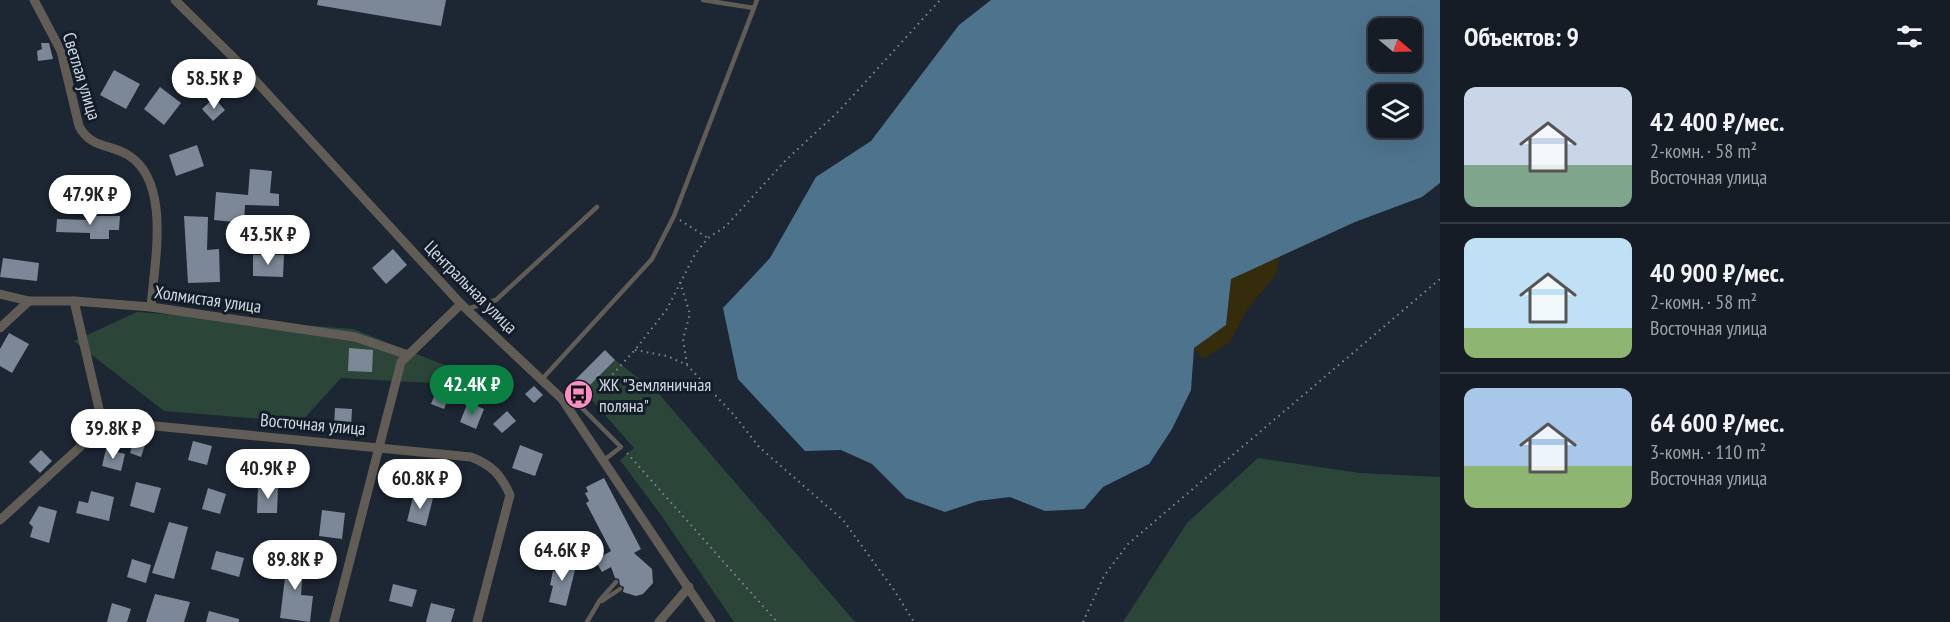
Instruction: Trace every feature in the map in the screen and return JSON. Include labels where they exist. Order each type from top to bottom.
[{"type":"street","name":"Светлая улица","points":[[34,0],[61,51],[79,126],[84,136],[93,143],[129,155],[144,171],[156,194],[157,219],[151,307]]},
{"type":"street","name":"Центральная улица","points":[[175,0],[240,64],[464,306],[543,378],[562,399],[711,622]]},
{"type":"street","name":"Холмистая улица","points":[[0,294],[29,301],[74,301],[151,307],[356,337],[408,355]]},
{"type":"street","points":[[0,328],[29,301]]},
{"type":"street","points":[[0,520],[103,426],[74,301]]},
{"type":"street","points":[[334,622],[401,362],[464,306]]},
{"type":"street","name":"Восточная улица","points":[[103,426],[115,422],[380,446],[471,457],[488,463],[502,477],[510,495],[477,622]]},
{"type":"street","points":[[659,622],[689,587]]},
{"type":"lane","points":[[703,0],[754,8]]},
{"type":"lane","points":[[543,378],[651,259],[674,216],[757,0]]},
{"type":"lane","points":[[464,306],[496,300],[597,207]]},
{"type":"lane","points":[[562,399],[582,408],[621,447],[604,460]]},
{"type":"lane","points":[[587,622],[616,582]]},
{"type":"lane","points":[[594,610],[620,588]]},
{"type":"path","points":[[582,408],[635,350],[667,309],[694,254],[708,238],[726,226],[786,160],[839,111],[940,0]]},
{"type":"path","points":[[674,216],[708,238]]},
{"type":"path","points":[[1083,622],[1104,576],[1128,544],[1440,279]]},
{"type":"path","points":[[680,282],[690,314],[683,339],[687,365]]},
{"type":"path","points":[[635,350],[667,356],[687,365],[734,415],[759,447],[843,520],[894,590],[914,622]]},
{"type":"path","points":[[621,447],[777,622]]},
{"type":"green space","points":[[137,312],[353,329],[447,366],[465,385],[341,378],[301,422],[164,411],[74,341]]},
{"type":"green space","points":[[615,360],[660,395],[855,622],[734,622],[661,515],[620,460],[634,448],[584,391]]},
{"type":"green space","points":[[1258,458],[1360,473],[1440,477],[1440,622],[1123,622],[1187,523]]},
{"type":"sand","points":[[1280,255],[1276,274],[1247,310],[1230,342],[1203,359],[1194,348],[1226,325],[1231,279]]},
{"type":"water","points":[[991,0],[1440,0],[1440,183],[1422,197],[1355,222],[1231,279],[1226,325],[1194,348],[1191,390],[1172,429],[1149,464],[1103,487],[1084,509],[1045,511],[1010,497],[978,501],[945,512],[906,498],[872,464],[841,450],[805,451],[738,379],[723,308],[770,258],[816,177],[871,141],[959,25]]},
{"type":"building","points":[[318,0],[446,0],[441,26],[317,5]]},
{"type":"building","points":[[41,43],[49,43],[53,59],[38,61],[37,51],[42,49]]},
{"type":"building","points":[[114,70],[140,84],[126,109],[100,95]]},
{"type":"building","points":[[160,87],[181,103],[164,125],[144,109]]},
{"type":"building","points":[[214,98],[225,110],[213,121],[202,109]]},
{"type":"building","points":[[197,145],[204,166],[176,176],[169,155]]},
{"type":"building","points":[[250,169],[272,171],[270,193],[279,194],[279,206],[245,205],[244,223],[214,220],[216,192],[248,195]]},
{"type":"building","points":[[90,216],[120,216],[119,230],[109,230],[109,239],[90,239],[90,233],[56,232],[57,219],[90,220]]},
{"type":"building","points":[[184,216],[208,217],[207,250],[219,249],[220,282],[188,283]]},
{"type":"building","points":[[393,249],[407,265],[386,284],[372,268]]},
{"type":"building","points":[[253,255],[284,255],[283,277],[253,276]]},
{"type":"building","points":[[3,258],[39,263],[37,281],[0,277]]},
{"type":"building","points":[[9,333],[29,344],[12,373],[0,366],[0,349]]},
{"type":"building","points":[[349,348],[373,350],[372,372],[348,371]]},
{"type":"building","points":[[605,350],[615,360],[584,391],[574,381]]},
{"type":"building","points":[[534,386],[543,395],[534,403],[525,394]]},
{"type":"building","points":[[435,394],[448,399],[444,409],[431,404]]},
{"type":"building","points":[[468,402],[484,409],[476,429],[460,422]]},
{"type":"building","points":[[335,408],[352,409],[351,429],[334,428]]},
{"type":"building","points":[[507,411],[516,421],[502,433],[493,424]]},
{"type":"building","points":[[135,435],[147,439],[141,457],[130,453]]},
{"type":"building","points":[[193,441],[212,446],[207,465],[188,460]]},
{"type":"building","points":[[520,445],[543,454],[535,476],[512,468]]},
{"type":"building","points":[[106,449],[125,454],[121,471],[102,466]]},
{"type":"building","points":[[41,450],[52,461],[40,473],[29,462]]},
{"type":"building","points":[[604,478],[641,549],[634,553],[652,569],[653,583],[643,594],[636,596],[623,592],[624,587],[620,585],[619,579],[615,578],[611,567],[602,572],[595,560],[611,551],[586,503],[589,501],[585,493],[588,492],[586,487]]},
{"type":"building","points":[[136,482],[161,488],[154,513],[130,506]]},
{"type":"building","points":[[258,487],[278,487],[277,513],[257,513]]},
{"type":"building","points":[[208,488],[226,494],[220,514],[202,509]]},
{"type":"building","points":[[91,491],[114,497],[109,521],[76,513],[79,501],[88,503]]},
{"type":"building","points":[[414,493],[433,498],[426,526],[407,521]]},
{"type":"building","points":[[39,506],[57,511],[49,543],[30,537],[33,527],[29,523]]},
{"type":"building","points":[[322,510],[345,513],[342,539],[319,536]]},
{"type":"building","points":[[169,522],[188,527],[174,579],[152,573]]},
{"type":"building","points":[[216,551],[244,558],[239,577],[211,569]]},
{"type":"building","points":[[285,555],[304,556],[301,595],[313,596],[310,622],[280,618],[285,578],[283,578]]},
{"type":"building","points":[[561,558],[577,562],[566,606],[549,602],[553,586],[550,585],[553,571],[557,572]]},
{"type":"building","points":[[132,559],[151,565],[146,583],[127,577]]},
{"type":"building","points":[[393,584],[417,590],[412,607],[389,601]]},
{"type":"building","points":[[155,594],[190,602],[184,622],[146,622]]},
{"type":"building","points":[[112,603],[131,609],[127,622],[107,622]]},
{"type":"building","points":[[431,603],[455,609],[451,622],[426,622]]},
{"type":"building","points":[[209,611],[239,619],[239,622],[206,622]]},
{"type":"place","name":"ЖК \"Земляничная поляна\"","points":[[578,394]]}]
